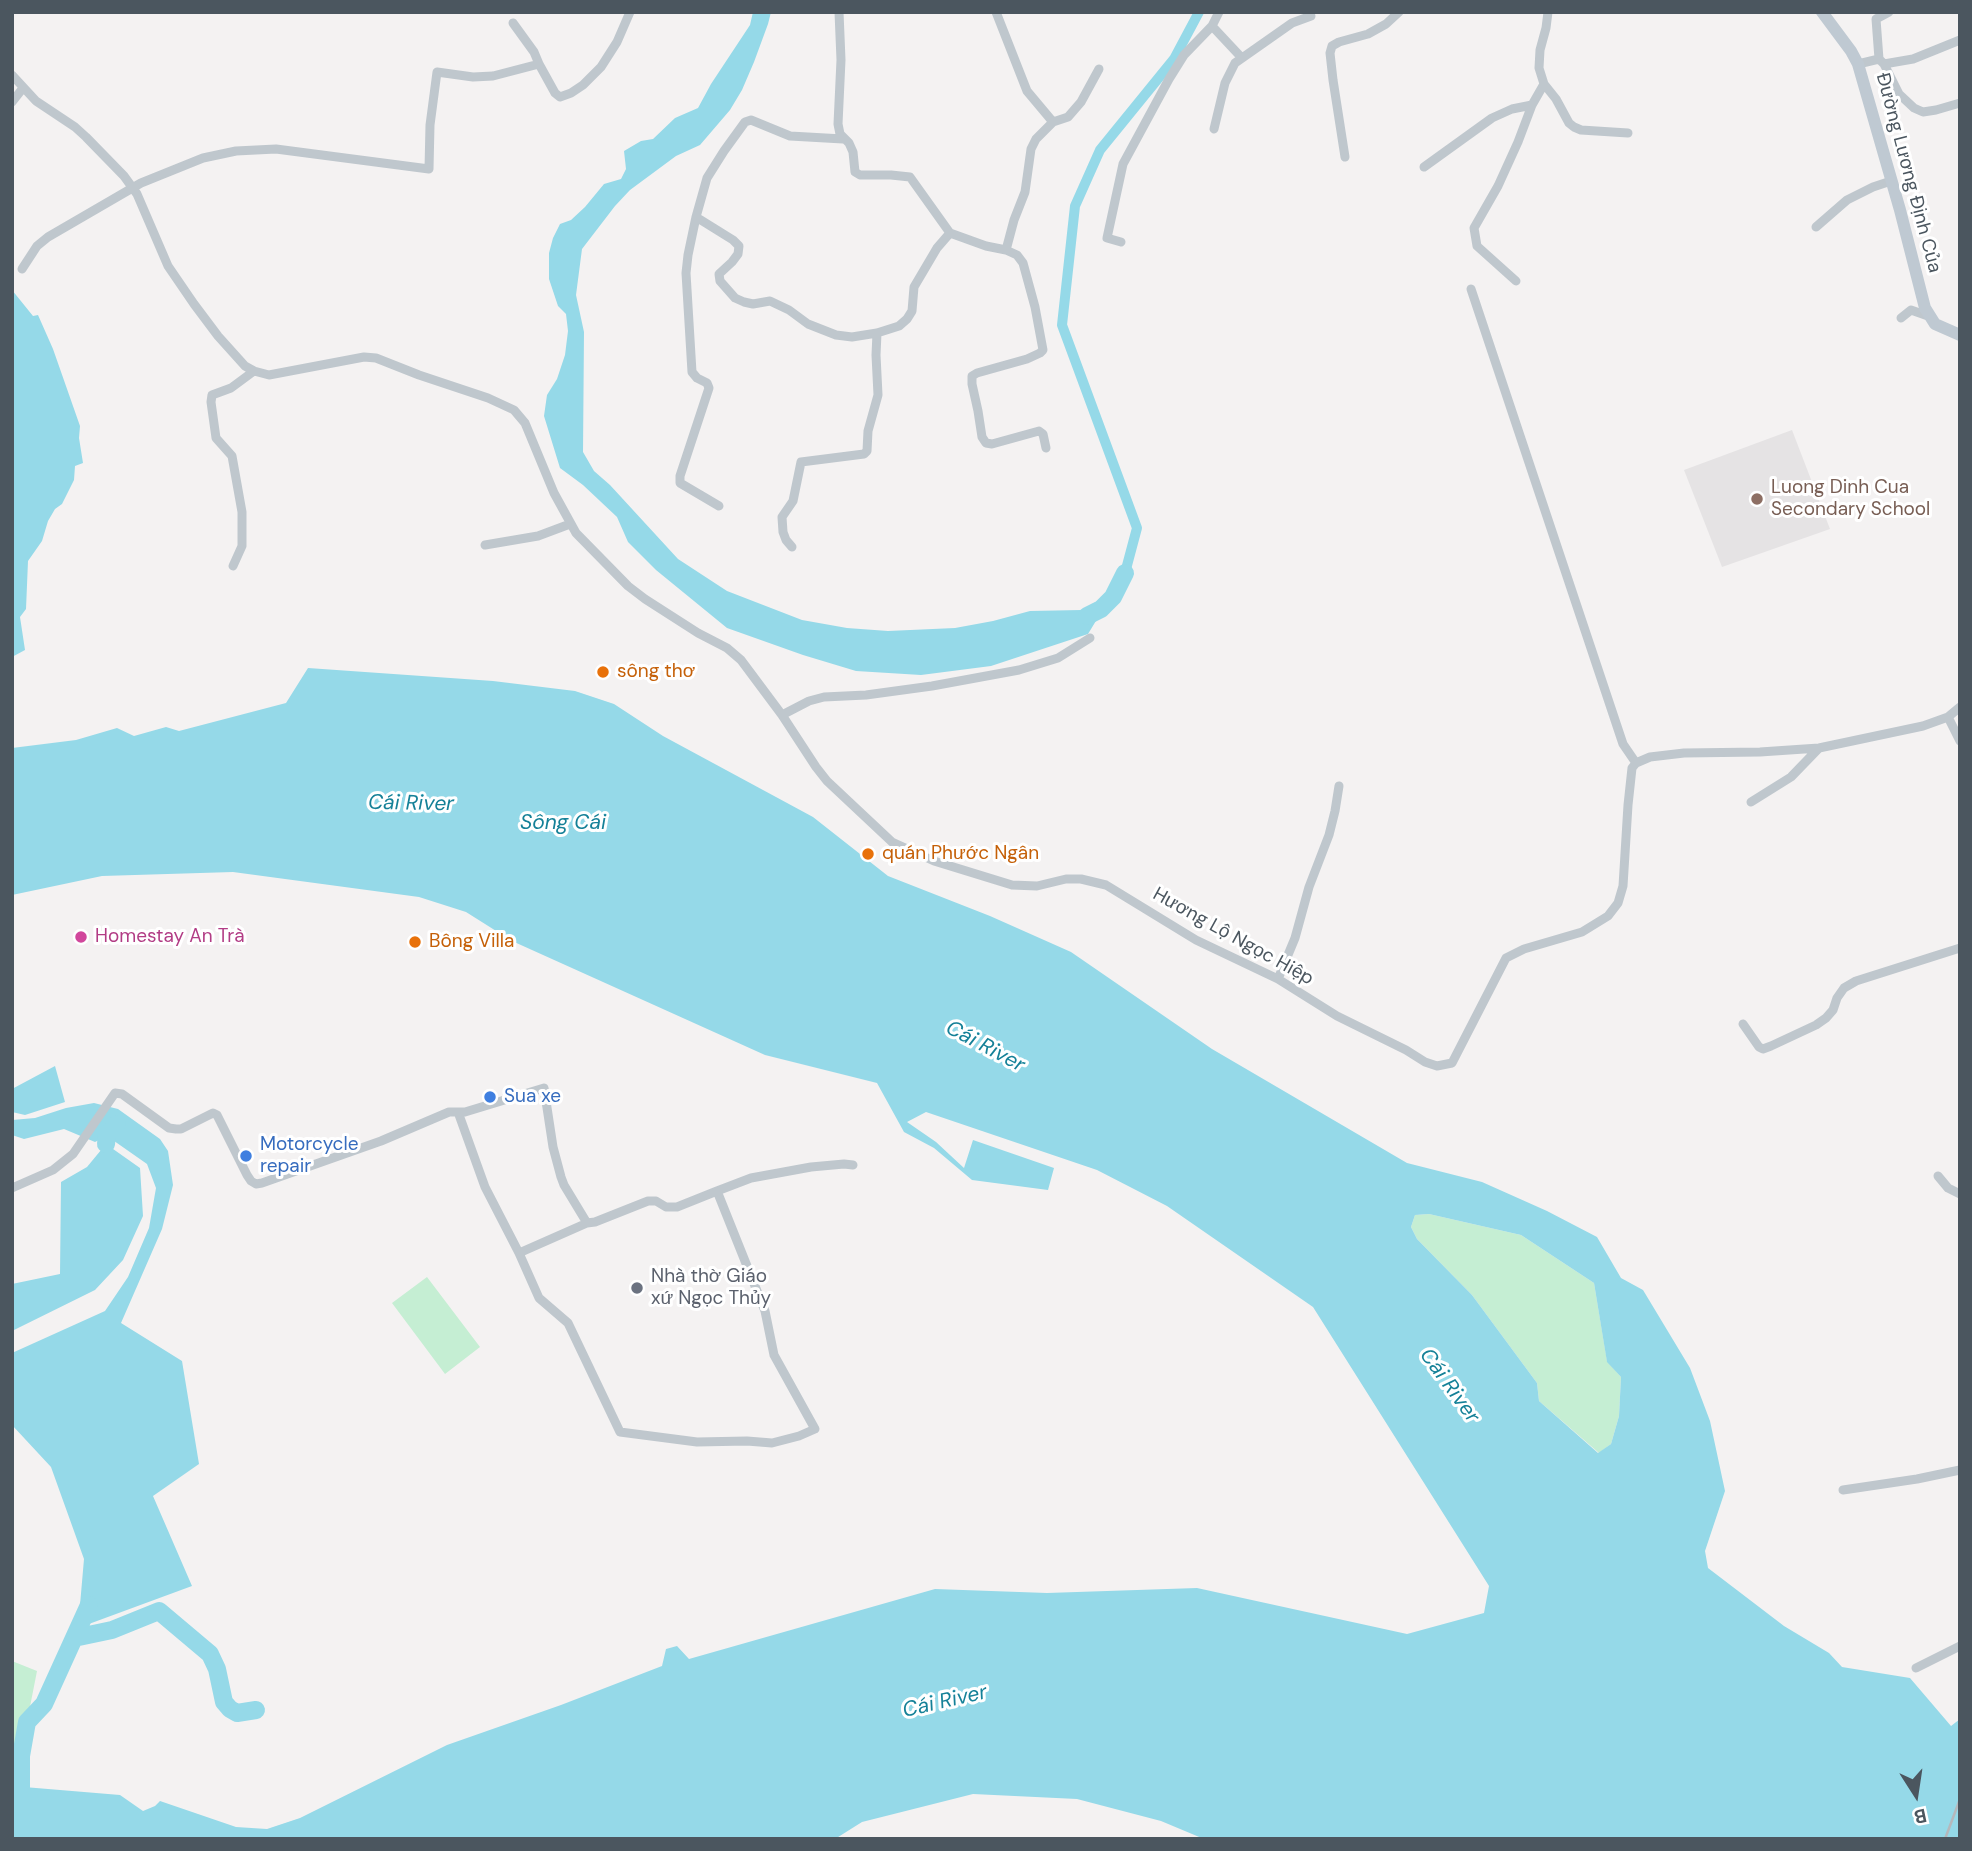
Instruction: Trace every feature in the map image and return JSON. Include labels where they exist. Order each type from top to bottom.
[{"type":"street","points":[[513,23],[534,52],[555,93],[560,97],[571,93],[601,67],[617,42],[630,12]]},
{"type":"street","points":[[839,12],[841,60],[838,117],[840,134],[853,152],[855,172],[860,175],[910,177],[950,233],[1006,250],[1017,255],[1023,263],[1043,349],[1027,359],[977,373],[972,376],[972,384],[982,437],[986,443],[992,444],[1038,431],[1043,434],[1046,449]]},
{"type":"street","points":[[996,12],[1027,91],[1053,122]]},
{"type":"street","points":[[1121,242],[1107,238],[1123,164],[1179,63],[1212,26],[1219,12]]},
{"type":"street","points":[[1345,157],[1333,80],[1330,53],[1332,46],[1368,34],[1386,24],[1399,12]]},
{"type":"street","points":[[1548,12],[1539,68],[1544,84],[1569,123],[1581,130],[1628,133]]},
{"type":"street","name":"Đường Lương Định Của","points":[[1822,12],[1858,64],[1928,316]]},
{"type":"street","points":[[1889,12],[1876,19],[1881,61],[1899,93],[1914,108],[1923,111],[1960,103]]},
{"type":"street","points":[[1214,129],[1225,83],[1235,63],[1292,23],[1311,16]]},
{"type":"street","points":[[1212,26],[1241,57]]},
{"type":"street","points":[[1858,64],[1913,60],[1960,40]]},
{"type":"street","points":[[22,269],[37,246],[48,237],[132,187],[203,158],[245,150],[292,150],[429,169],[430,125],[437,72],[474,77],[493,76],[540,64]]},
{"type":"street","points":[[1006,250],[1025,192],[1031,149],[1036,139],[1053,122],[1068,117],[1081,103],[1099,69]]},
{"type":"street","points":[[12,75],[36,100],[86,137],[132,187],[142,203],[168,266],[237,358],[254,371],[231,388],[212,395],[211,402],[216,438],[232,456],[242,512],[242,546],[233,566]]},
{"type":"street","points":[[1516,281],[1477,246],[1474,228],[1498,186],[1532,105],[1544,84]]},
{"type":"street","points":[[12,102],[23,88]]},
{"type":"street","points":[[1424,167],[1492,118],[1512,109],[1532,105]]},
{"type":"street","points":[[719,506],[680,483],[709,388],[707,383],[692,372],[686,273],[691,236],[707,178],[745,121],[751,120],[790,136],[843,139]]},
{"type":"street","points":[[1815,227],[1847,200],[1891,181]]},
{"type":"street","points":[[696,217],[739,246],[738,254],[719,274],[720,281],[735,298],[753,304],[770,301],[822,331],[852,337],[877,333],[899,326],[907,320],[912,311],[914,287],[937,248],[950,233]]},
{"type":"street","points":[[1471,289],[1623,744],[1636,763],[1650,757],[1684,753],[1819,748],[1916,728],[1948,718],[1960,707]]},
{"type":"street","points":[[1901,318],[1912,310],[1928,316],[1942,329],[1960,335]]},
{"type":"street","points":[[792,547],[785,537],[782,517],[793,501],[801,462],[864,454],[867,451],[868,431],[877,395],[877,333]]},
{"type":"street","name":"Hương Lộ Ngọc Hiệp","points":[[254,371],[269,375],[282,374],[364,357],[376,358],[514,410],[525,423],[554,493],[576,533],[628,586],[661,610],[727,648],[741,660],[827,781],[876,828],[901,847],[933,861],[1012,885],[1037,886],[1066,879],[1081,879],[1106,885],[1196,940],[1278,979],[1337,1016],[1437,1066],[1452,1063],[1506,958],[1524,949],[1582,932],[1608,915],[1618,903],[1623,887],[1628,805],[1636,763]]},
{"type":"street","points":[[485,545],[538,536],[570,524]]},
{"type":"street","points":[[782,715],[808,701],[824,697],[866,695],[932,686],[1019,670],[1058,658],[1090,638]]},
{"type":"street","points":[[1948,718],[1960,741]]},
{"type":"street","points":[[1751,802],[1791,777],[1819,748]]},
{"type":"street","points":[[1278,979],[1295,938],[1309,887],[1329,835],[1339,786]]},
{"type":"street","points":[[1743,1024],[1763,1049],[1815,1025],[1826,1017],[1833,1010],[1844,988],[1856,981],[1960,948]]},
{"type":"street","points":[[12,1188],[53,1170],[73,1154],[115,1093],[122,1094],[169,1128],[181,1129],[214,1113],[247,1175],[256,1184],[381,1141],[449,1112],[458,1112],[544,1088],[553,1147],[561,1177],[587,1223]]},
{"type":"street","points":[[458,1112],[485,1187],[539,1298],[568,1323],[620,1432],[697,1442],[772,1443],[815,1429],[774,1355],[765,1311],[717,1191]]},
{"type":"street","points":[[519,1253],[587,1223],[648,1201],[656,1201],[666,1207],[677,1207],[751,1178],[811,1167],[853,1165]]},
{"type":"street","points":[[1938,1176],[1948,1188],[1960,1194]]},
{"type":"street","points":[[1843,1490],[1960,1470]]},
{"type":"street","points":[[1916,1668],[1960,1646]]},
{"type":"shaded area","name":"Luong Dinh Cua Secondary School","points":[[1792,430],[1830,529],[1722,567],[1684,470]]},
{"type":"green space","points":[[1429,1214],[1521,1235],[1594,1283],[1607,1361],[1621,1377],[1619,1416],[1611,1444],[1599,1453],[1539,1401],[1537,1383],[1472,1295],[1417,1239],[1411,1227],[1415,1215]]},
{"type":"green space","points":[[427,1277],[480,1347],[445,1374],[392,1303]]},
{"type":"green space","points":[[12,1661],[37,1671],[27,1722],[15,1761],[12,1761]]},
{"type":"water","points":[[753,12],[771,12],[754,62],[730,110],[700,145],[676,156],[630,190],[582,249],[576,295],[584,332],[583,452],[594,471],[678,559],[727,591],[802,620],[847,628],[888,631],[955,628],[1030,611],[1081,610],[1098,601],[1125,573],[1088,634],[991,666],[921,675],[856,671],[803,655],[727,628],[656,570],[628,542],[617,517],[583,485],[560,468],[544,416],[547,395],[557,379],[565,355],[568,331],[566,314],[558,306],[549,279],[549,253],[553,238],[560,224],[571,220],[604,184],[621,179],[626,169],[624,151],[641,141],[653,139],[675,118],[698,108],[750,25]]},
{"type":"water","points":[[12,290],[33,316],[38,315],[53,349],[80,426],[83,463],[75,466],[74,480],[62,504],[55,509],[48,521],[42,541],[28,561],[26,609],[20,617],[25,650],[12,657]]},
{"type":"water","points":[[308,668],[493,681],[575,691],[614,704],[663,736],[813,817],[888,876],[990,916],[1071,952],[1212,1049],[1407,1163],[1482,1182],[1597,1237],[1621,1278],[1643,1290],[1690,1368],[1710,1421],[1725,1491],[1705,1551],[1708,1568],[1784,1626],[1829,1653],[1842,1667],[1910,1678],[1951,1726],[1960,1719],[1960,1839],[1204,1839],[1161,1821],[1077,1799],[973,1794],[862,1822],[835,1839],[12,1839],[12,1786],[120,1795],[143,1811],[160,1801],[236,1827],[267,1829],[300,1818],[447,1745],[662,1666],[666,1649],[677,1646],[689,1659],[935,1589],[1047,1593],[1197,1588],[1407,1634],[1484,1613],[1489,1586],[1313,1307],[1167,1206],[1097,1170],[926,1112],[907,1122],[936,1142],[964,1168],[973,1140],[1054,1168],[1048,1190],[972,1180],[934,1148],[904,1132],[877,1083],[765,1055],[512,941],[466,912],[419,897],[233,872],[102,876],[12,895],[12,748],[76,740],[117,728],[134,736],[166,727],[179,731],[286,703]],"holes":[[[1429,1214],[1521,1235],[1594,1283],[1607,1362],[1621,1377],[1619,1416],[1611,1444],[1598,1453],[1539,1401],[1537,1383],[1472,1295],[1417,1239],[1411,1227],[1415,1215]]]},
{"type":"water","points":[[55,1066],[65,1102],[25,1115],[12,1112],[12,1089]]},
{"type":"water","points":[[94,1103],[118,1109],[160,1139],[168,1151],[173,1185],[162,1229],[121,1323],[182,1361],[199,1464],[153,1496],[192,1586],[78,1628],[84,1559],[51,1467],[12,1425],[12,1353],[105,1311],[128,1277],[149,1228],[156,1188],[147,1164],[107,1136],[95,1142],[64,1129],[24,1139],[12,1135],[12,1120],[35,1118]]},
{"type":"water","points":[[106,1144],[140,1168],[143,1216],[123,1260],[95,1290],[12,1331],[12,1284],[60,1274],[61,1182],[87,1167]]},
{"type":"waterway","points":[[1125,573],[1137,528],[1062,325],[1075,206],[1100,150],[1174,59],[1199,12]]},
{"type":"waterway","points":[[1087,616],[1101,609],[1113,597],[1125,573]]},
{"type":"waterway","points":[[106,1144],[107,1135],[117,1124]]},
{"type":"waterway","points":[[21,1839],[21,1756],[27,1722],[44,1704],[89,1605]]},
{"type":"waterway","points":[[74,1638],[112,1630],[159,1611],[210,1654],[217,1669],[224,1702],[230,1709],[237,1713],[256,1710]]},
{"type":"railway","points":[[1945,1839],[1960,1799]]},
{"type":"place","name":"Luong Dinh Cua Secondary School","points":[[1757,499]]},
{"type":"place","name":"sông thơ","points":[[603,672]]},
{"type":"place","name":"quán Phước Ngân","points":[[868,854]]},
{"type":"place","name":"Homestay An Trà","points":[[81,937]]},
{"type":"place","name":"Bông Villa","points":[[415,942]]},
{"type":"place","name":"Sua xe","points":[[490,1097]]},
{"type":"place","name":"Motorcycle repair","points":[[246,1156]]},
{"type":"place","name":"Nhà thờ Giáo xứ Ngọc Thủy","points":[[637,1288]]},
{"type":"water label","name":"Cái River","points":[[411,804]]},
{"type":"water label","name":"Sông Cái","points":[[563,823]]},
{"type":"water label","name":"Cái River","points":[[985,1047]]},
{"type":"water label","name":"Cái River","points":[[1449,1386]]},
{"type":"water label","name":"Cái River","points":[[945,1702]]}]
